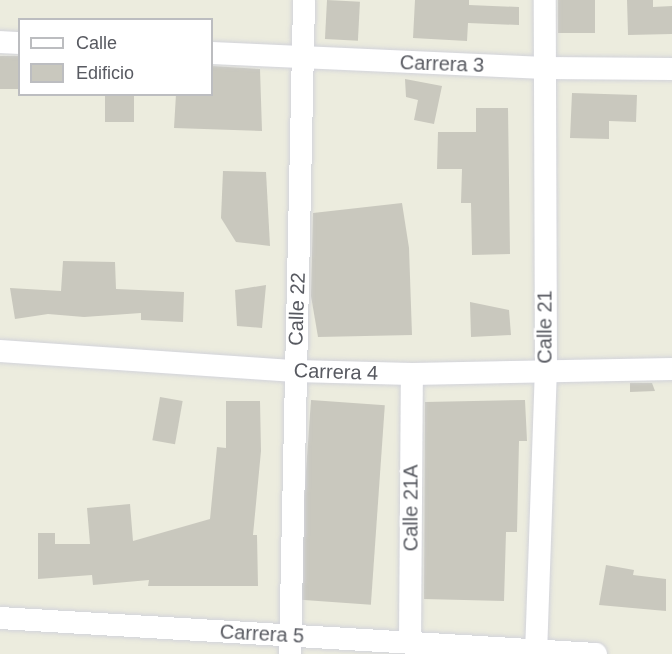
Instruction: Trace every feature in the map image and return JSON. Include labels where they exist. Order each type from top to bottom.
[{"type":"street","name":"Calle 22","points":[[290,645],[304,0]]},
{"type":"street","name":"Calle 21","points":[[536,653],[546,370],[545,0]]},
{"type":"street","points":[[0,42],[18,43]]},
{"type":"street","name":"Carrera 3","points":[[213,53],[545,68],[672,69]]},
{"type":"street","name":"Carrera 4","points":[[0,351],[295,371],[412,374],[672,369]]},
{"type":"street","name":"Calle 21A","points":[[410,643],[412,374]]},
{"type":"street","name":"Carrera 5","points":[[0,618],[290,645],[410,643],[536,653],[596,654]]},
{"type":"building","points":[[327,0],[360,2],[358,41],[325,39]]},
{"type":"building","points":[[415,0],[469,0],[469,5],[519,7],[519,25],[468,23],[467,41],[413,38]]},
{"type":"building","points":[[558,0],[595,0],[595,33],[558,33]]},
{"type":"building","points":[[627,0],[653,0],[653,7],[672,6],[672,34],[628,35]]},
{"type":"building","points":[[0,56],[18,56],[18,89],[0,89]]},
{"type":"building","points":[[213,66],[260,69],[262,131],[174,128],[176,96],[213,96]]},
{"type":"building","points":[[405,79],[442,86],[434,124],[414,120],[418,100],[406,97]]},
{"type":"building","points":[[572,93],[637,95],[636,122],[609,121],[609,139],[570,138]]},
{"type":"building","points":[[105,96],[134,96],[134,122],[105,122]]},
{"type":"building","points":[[476,108],[508,108],[510,254],[472,255],[471,203],[461,203],[462,169],[437,169],[438,132],[476,132]]},
{"type":"building","points":[[223,171],[266,172],[270,246],[236,242],[221,218]]},
{"type":"building","points":[[402,203],[409,248],[412,335],[318,337],[311,296],[313,213]]},
{"type":"building","points":[[63,261],[115,262],[116,289],[184,292],[183,322],[141,320],[141,313],[84,317],[48,314],[15,319],[10,288],[61,291]]},
{"type":"building","points":[[266,285],[262,328],[237,326],[235,290]]},
{"type":"building","points":[[470,302],[509,310],[511,335],[471,337]]},
{"type":"building","points":[[630,383],[652,383],[655,391],[630,392]]},
{"type":"building","points":[[160,397],[183,401],[175,444],[152,440]]},
{"type":"building","points":[[311,400],[385,405],[371,605],[297,600]]},
{"type":"building","points":[[525,400],[527,441],[519,441],[517,532],[506,532],[504,601],[424,599],[425,402]]},
{"type":"building","points":[[226,401],[260,401],[261,451],[253,535],[257,535],[258,586],[148,586],[149,580],[93,585],[92,575],[38,579],[38,533],[55,533],[55,544],[90,544],[87,508],[130,504],[133,541],[210,519],[217,447],[226,448]]},
{"type":"building","points":[[606,565],[634,570],[633,575],[666,579],[666,611],[599,605]]}]
